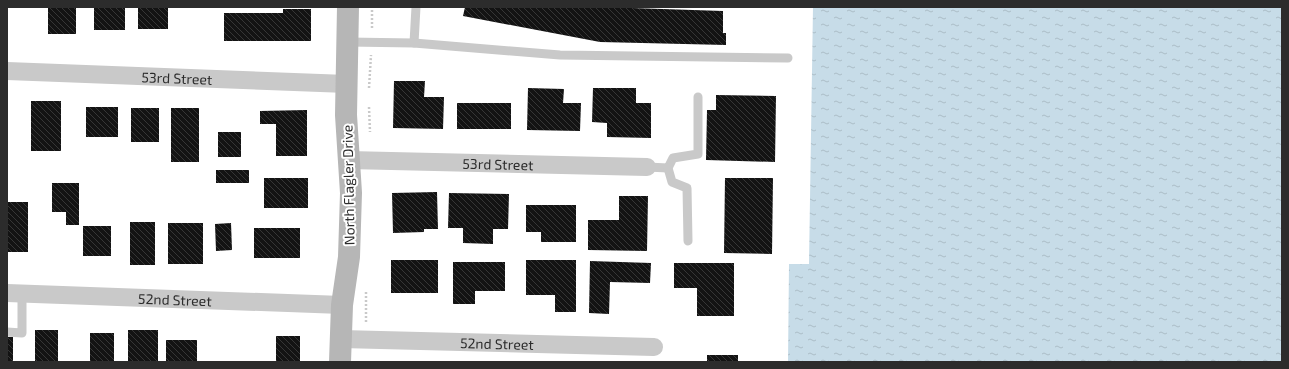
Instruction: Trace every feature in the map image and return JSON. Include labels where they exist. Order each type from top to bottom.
[{"type":"street","name":"North Flagler Drive","points":[[340,362],[342,305],[349,257],[351,193],[346,115],[348,7]]},
{"type":"street","name":"53rd Street","points":[[7,71],[347,84]]},
{"type":"street","name":"53rd Street","points":[[348,160],[647,167]]},
{"type":"street","name":"52nd Street","points":[[15,293],[342,305]]},
{"type":"street","name":"52nd Street","points":[[341,339],[654,347]]},
{"type":"lane","points":[[414,43],[416,7]]},
{"type":"lane","points":[[348,42],[414,43],[560,55],[788,58]]},
{"type":"lane","points":[[688,241],[687,188],[672,182],[668,168],[673,158],[698,154],[698,97]]},
{"type":"lane","points":[[647,167],[668,168]]},
{"type":"lane","points":[[7,332],[22,333],[15,293]]},
{"type":"water","points":[[813,7],[1282,7],[1282,362],[788,362],[789,264],[809,264]]},
{"type":"building","points":[[48,7],[76,7],[76,34],[48,34]]},
{"type":"building","points":[[94,7],[125,7],[125,30],[94,30]]},
{"type":"building","points":[[138,7],[168,7],[168,29],[138,29]]},
{"type":"building","points":[[465,7],[602,7],[723,11],[723,33],[726,33],[726,45],[600,42],[463,16]]},
{"type":"building","points":[[283,9],[311,9],[311,41],[224,41],[224,13],[283,13]]},
{"type":"building","points":[[394,81],[425,81],[424,97],[444,97],[443,129],[393,128]]},
{"type":"building","points":[[528,88],[564,89],[563,103],[581,103],[580,131],[527,130]]},
{"type":"building","points":[[593,88],[636,88],[636,103],[651,103],[651,138],[607,137],[607,123],[592,122]]},
{"type":"building","points":[[716,95],[776,96],[775,162],[706,160],[707,110],[716,110]]},
{"type":"building","points":[[31,101],[61,101],[61,151],[31,151]]},
{"type":"building","points":[[457,103],[511,103],[511,129],[457,129]]},
{"type":"building","points":[[86,107],[118,107],[118,137],[86,137]]},
{"type":"building","points":[[131,108],[159,108],[159,142],[131,142]]},
{"type":"building","points":[[171,108],[199,108],[199,162],[171,162]]},
{"type":"building","points":[[307,110],[307,156],[276,156],[276,124],[260,124],[260,111]]},
{"type":"building","points":[[218,132],[241,132],[241,157],[218,157]]},
{"type":"building","points":[[216,170],[249,170],[249,183],[216,183]]},
{"type":"building","points":[[264,178],[308,178],[308,208],[264,208]]},
{"type":"building","points":[[725,178],[773,178],[772,254],[724,253]]},
{"type":"building","points":[[52,183],[79,183],[79,225],[66,225],[66,212],[52,212]]},
{"type":"building","points":[[437,192],[438,229],[424,229],[424,232],[393,233],[392,193]]},
{"type":"building","points":[[449,193],[509,194],[508,229],[493,229],[493,244],[463,243],[463,228],[448,228]]},
{"type":"building","points":[[619,196],[648,196],[647,251],[588,250],[588,220],[619,220]]},
{"type":"building","points":[[7,202],[28,202],[28,252],[7,252]]},
{"type":"building","points":[[526,205],[576,205],[576,242],[541,242],[541,232],[526,232]]},
{"type":"building","points":[[130,222],[155,222],[155,265],[130,265]]},
{"type":"building","points":[[168,223],[203,223],[203,264],[168,264]]},
{"type":"building","points":[[231,223],[232,250],[216,251],[215,224]]},
{"type":"building","points":[[83,226],[111,226],[111,256],[83,256]]},
{"type":"building","points":[[254,228],[300,228],[300,258],[254,258]]},
{"type":"building","points":[[391,260],[438,260],[438,293],[391,293]]},
{"type":"building","points":[[526,260],[576,260],[576,312],[555,312],[555,295],[526,295]]},
{"type":"building","points":[[590,261],[651,263],[650,283],[610,282],[609,314],[589,313]]},
{"type":"building","points":[[453,262],[505,262],[505,291],[475,291],[475,304],[453,304]]},
{"type":"building","points":[[674,263],[734,263],[734,316],[697,316],[697,288],[674,288]]},
{"type":"building","points":[[35,330],[58,330],[58,362],[35,362]]},
{"type":"building","points":[[128,330],[158,330],[158,362],[128,362]]},
{"type":"building","points":[[90,333],[114,333],[114,362],[90,362]]},
{"type":"building","points":[[276,336],[300,336],[300,362],[276,362]]},
{"type":"building","points":[[7,337],[13,337],[13,362],[7,362]]},
{"type":"building","points":[[166,340],[197,340],[197,362],[166,362]]},
{"type":"building","points":[[707,355],[738,355],[738,362],[707,362]]}]
